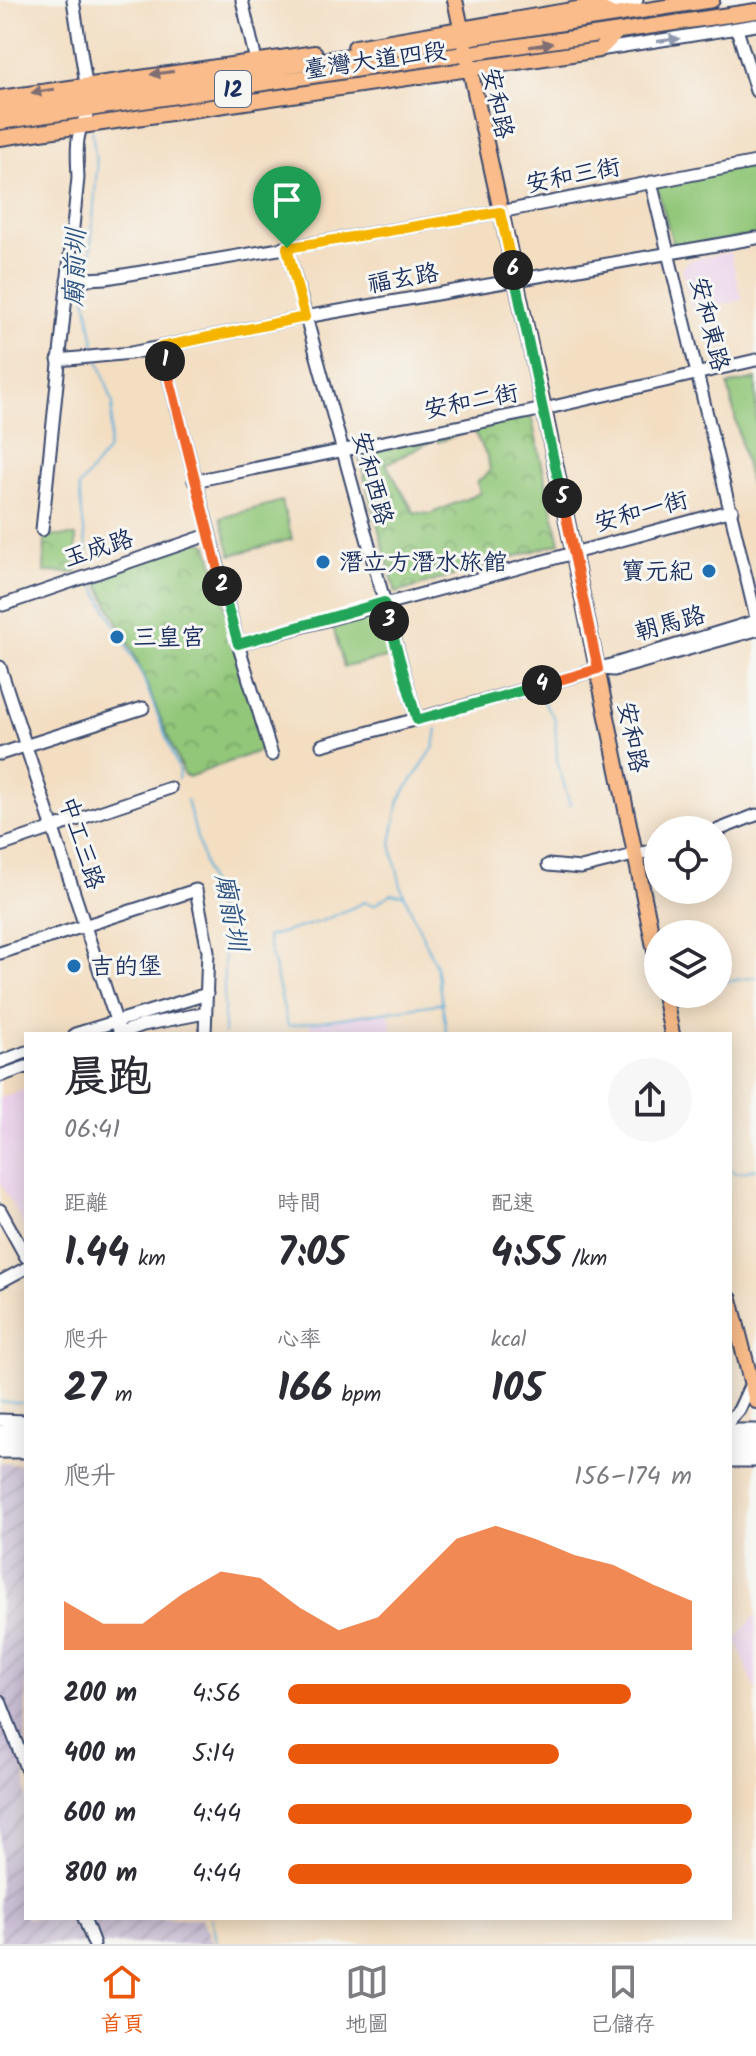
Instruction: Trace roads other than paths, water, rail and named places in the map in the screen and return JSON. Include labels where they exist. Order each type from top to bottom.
[{"type":"main road","name":"安和路","points":[[455,0],[544,409],[648,920]]},
{"type":"main road","name":"臺灣大道四段","points":[[0,98],[85,83],[613,16],[712,0]]},
{"type":"main road","name":"臺灣大道四段","points":[[0,122],[595,6]]},
{"type":"main road","points":[[595,6],[613,16]]},
{"type":"main road","name":"臺灣大道四段","points":[[0,138],[467,63],[617,33],[756,11]]},
{"type":"main road","points":[[599,50],[617,33]]},
{"type":"main road","name":"臺灣大道四段","points":[[0,110],[90,105],[599,50]]},
{"type":"main road","points":[[667,1008],[672,1032]]},
{"type":"main road","points":[[732,1307],[756,1401]]},
{"type":"street","points":[[42,530],[78,178],[79,125],[90,105],[73,0]]},
{"type":"street","points":[[242,0],[256,61]]},
{"type":"street","name":"臺灣大道四段","points":[[595,6],[637,0]]},
{"type":"street","name":"臺灣大道四段","points":[[599,50],[756,25]]},
{"type":"street","points":[[737,29],[756,91]]},
{"type":"street","name":"安和三街","points":[[67,280],[106,278],[500,212],[756,162]]},
{"type":"street","name":"安和東路","points":[[651,182],[756,619]]},
{"type":"street","name":"福玄路","points":[[58,360],[101,358],[305,317],[756,238]]},
{"type":"street","name":"安和西路","points":[[287,248],[417,720]]},
{"type":"street","points":[[161,347],[208,535],[272,755]]},
{"type":"street","name":"安和二街","points":[[194,481],[544,409],[756,360]]},
{"type":"street","name":"安和一街","points":[[238,644],[732,510]]},
{"type":"street","name":"玉成路","points":[[1,606],[208,535]]},
{"type":"street","name":"朝馬路","points":[[322,745],[598,669],[756,619]]},
{"type":"street","name":"朝馬路","points":[[598,669],[614,670],[756,630]]},
{"type":"street","name":"中工三路","points":[[0,667],[55,828],[119,1032]]},
{"type":"street","points":[[0,754],[143,708]]},
{"type":"street","points":[[0,846],[170,788]]},
{"type":"street","points":[[732,824],[756,815]]},
{"type":"street","points":[[548,865],[581,868],[644,853]]},
{"type":"street","points":[[0,953],[196,890],[206,930],[205,1032]]},
{"type":"street","points":[[81,1032],[207,994]]},
{"type":"street","points":[[127,1032],[205,1013]]},
{"type":"street","points":[[0,1062],[24,1053]]},
{"type":"street","points":[[0,1076],[24,1068]]},
{"type":"street","points":[[0,1210],[24,1253]]},
{"type":"street","points":[[0,1282],[24,1269]]},
{"type":"street","points":[[732,1418],[751,1384]]},
{"type":"street","points":[[0,1420],[24,1421]]},
{"type":"street","points":[[732,1430],[756,1430]]},
{"type":"street","points":[[0,1431],[24,1431]]},
{"type":"street","points":[[732,1439],[756,1439]]},
{"type":"street","points":[[0,1442],[24,1442]]},
{"type":"street","points":[[732,1450],[756,1450]]},
{"type":"street","points":[[0,1452],[24,1452]]},
{"type":"street","points":[[732,1461],[756,1461]]},
{"type":"street","points":[[0,1701],[24,1763]]},
{"type":"street","points":[[85,1920],[94,1944]]},
{"type":"waterway","name":"廟前圳","points":[[89,274],[97,168],[92,131]]},
{"type":"waterway","name":"廟前圳","points":[[88,285],[86,299],[96,353]]},
{"type":"waterway","points":[[88,564],[79,487],[107,451],[113,403],[98,359]]},
{"type":"waterway","points":[[91,580],[142,675],[179,771],[178,779]]},
{"type":"waterway","points":[[541,699],[555,719],[557,760],[570,805]]},
{"type":"waterway","points":[[437,729],[434,747],[399,800],[391,844],[402,890],[436,966],[447,1032]]},
{"type":"waterway","name":"廟前圳","points":[[187,800],[224,939],[224,1032]]},
{"type":"waterway","points":[[405,895],[391,894],[374,905],[365,902],[322,921],[267,937],[288,1026],[443,1003]]},
{"type":"waterway","points":[[732,981],[756,977]]},
{"type":"waterway","points":[[732,1171],[737,1173],[756,1169]]},
{"type":"waterway","points":[[0,1402],[24,1403]]},
{"type":"waterway","name":"廟前圳","points":[[211,1920],[217,1944]]},
{"type":"place","name":"潛立方潛水旅館","points":[[323,562]]},
{"type":"place","name":"寶元紀","points":[[709,571]]},
{"type":"place","name":"三皇宮","points":[[117,637]]},
{"type":"place","name":"吉的堡","points":[[74,966]]}]
